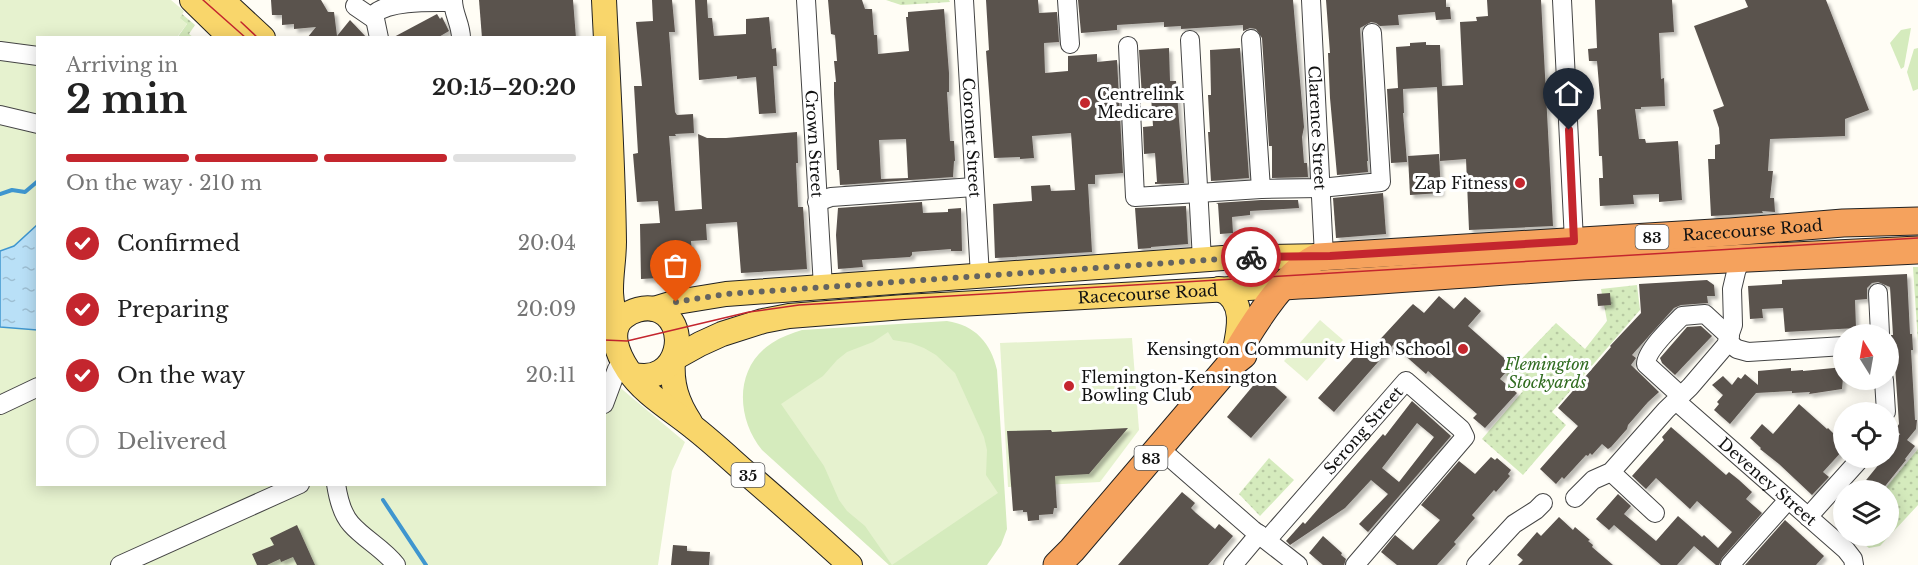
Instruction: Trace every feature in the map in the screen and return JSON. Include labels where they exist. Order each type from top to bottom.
[{"type":"highway","name":"Racecourse Road","points":[[1297,285],[1412,278],[1578,254],[1867,222],[1918,221]]},
{"type":"highway","points":[[1867,222],[1869,252]]},
{"type":"highway","name":"Racecourse Road","points":[[1324,256],[1578,254],[1729,259],[1918,250]]},
{"type":"highway","points":[[1297,285],[1322,269],[1324,256]]},
{"type":"highway","name":"83","points":[[1064,560],[1230,364],[1266,334],[1297,285]]},
{"type":"main road","points":[[192,0],[229,36]]},
{"type":"main road","points":[[222,0],[253,35]]},
{"type":"main road","name":"35","points":[[604,0],[605,36]]},
{"type":"main road","name":"35","points":[[606,65],[614,244],[611,298],[621,369],[693,426],[850,565]]},
{"type":"main road","name":"35","points":[[614,244],[627,288],[636,299],[667,317],[674,328],[676,344],[673,378],[676,398],[693,426]]},
{"type":"main road","name":"Racecourse Road","points":[[653,309],[676,302],[726,294],[1202,260],[1269,256],[1324,256]]},
{"type":"main road","points":[[980,276],[982,303]]},
{"type":"main road","name":"Racecourse Road","points":[[673,359],[713,338],[773,318],[982,303],[1297,285]]},
{"type":"main road","points":[[1219,289],[1230,296],[1239,314],[1239,334],[1230,364]]},
{"type":"main road","points":[[613,323],[636,310],[653,309]]},
{"type":"main road","points":[[621,369],[640,376],[655,375],[673,359]]},
{"type":"street","name":"Crown Street","points":[[806,0],[823,287]]},
{"type":"street","name":"Coronet Street","points":[[964,0],[980,276]]},
{"type":"street","points":[[1067,0],[1070,44]]},
{"type":"street","name":"Clarence Street","points":[[1311,0],[1324,256]]},
{"type":"street","points":[[1562,0],[1578,254]]},
{"type":"street","points":[[378,36],[374,14],[379,9],[396,4],[453,1],[453,9],[461,30],[460,36]]},
{"type":"street","points":[[355,6],[374,19]]},
{"type":"street","points":[[1128,46],[1136,197],[1261,189],[1320,188],[1381,182],[1372,33]]},
{"type":"street","points":[[1251,39],[1261,189]]},
{"type":"street","points":[[1190,40],[1202,260]]},
{"type":"street","points":[[0,51],[36,56]]},
{"type":"street","points":[[0,115],[36,124]]},
{"type":"street","points":[[817,202],[831,196],[974,187]]},
{"type":"street","points":[[1575,498],[1593,480],[1611,472],[1729,339],[1734,322],[1732,290],[1736,272],[1729,259]]},
{"type":"street","points":[[1878,293],[1880,324]]},
{"type":"street","name":"Deveney Street","points":[[1729,339],[1705,314],[1683,314],[1647,356],[1645,363],[1678,398],[1849,553],[1854,565]]},
{"type":"street","points":[[1729,339],[1739,350],[1748,352],[1833,347]]},
{"type":"street","points":[[606,400],[621,369]]},
{"type":"street","name":"Serong Street","points":[[1263,537],[1406,381],[1461,429],[1465,435],[1464,439],[1354,565]]},
{"type":"street","points":[[0,405],[36,388]]},
{"type":"street","points":[[1159,448],[1299,565]]},
{"type":"street","points":[[1808,517],[1852,468]]},
{"type":"street","points":[[1611,472],[1655,513]]},
{"type":"street","points":[[120,565],[296,486]]},
{"type":"street","points":[[336,486],[338,499],[350,523],[396,565]]},
{"type":"street","points":[[1730,565],[1788,500]]},
{"type":"street","points":[[1476,565],[1514,524],[1543,503]]},
{"type":"street","points":[[1233,565],[1263,537]]},
{"type":"green space","points":[[0,0],[171,0],[184,11],[180,18],[187,24],[178,36],[36,36],[36,486],[606,486],[606,376],[685,442],[672,471],[658,565],[0,565]]},
{"type":"green space","points":[[886,0],[949,0],[950,2],[901,5]]},
{"type":"green space","points":[[182,14],[195,25],[189,34],[192,36],[178,36],[187,24],[179,18]]},
{"type":"green space","points":[[1911,28],[1904,67],[1901,69],[1890,43],[1901,30]]},
{"type":"green space","points":[[1918,48],[1918,89],[1913,91],[1907,72],[1914,49]]},
{"type":"green space","points":[[1913,267],[1918,267],[1918,343]]},
{"type":"green space","name":"Flemington Stockyards","points":[[1637,285],[1640,310],[1552,412],[1566,425],[1523,475],[1482,439],[1523,391],[1506,375],[1556,323],[1585,349],[1607,321],[1601,289]]},
{"type":"green space","points":[[1320,320],[1343,340],[1307,381],[1284,361]]},
{"type":"green space","points":[[947,321],[974,331],[991,352],[997,370],[1007,529],[1001,545],[987,565],[889,565],[762,450],[747,423],[743,394],[745,379],[760,353],[779,339],[802,330]]},
{"type":"green space","points":[[888,332],[893,340],[911,343],[936,355],[955,373],[984,437],[987,450],[986,475],[998,493],[892,565],[865,526],[847,511],[839,500],[824,466],[781,404],[823,376],[847,352],[873,342]]},
{"type":"green space","name":"Flemington-Kensington Bowling Club","points":[[1132,338],[1139,430],[1100,482],[1008,487],[1000,343]]},
{"type":"green space","points":[[1918,449],[1918,505],[1899,526],[1899,480],[1892,480]]},
{"type":"green space","points":[[1269,458],[1294,480],[1260,516],[1239,494]]},
{"type":"water","points":[[36,226],[36,330],[0,327],[0,251],[14,246]]},
{"type":"building","points":[[271,0],[321,0],[328,12],[334,12],[337,36],[309,36],[316,27],[294,29],[294,24],[282,25],[282,15],[272,15]]},
{"type":"building","points":[[479,0],[573,0],[576,36],[482,36]]},
{"type":"building","points":[[652,0],[672,0],[675,32],[669,32],[675,112],[677,115],[693,114],[694,133],[669,136],[675,211],[702,209],[698,134],[707,138],[726,138],[797,132],[798,207],[803,207],[807,269],[741,273],[737,222],[706,224],[707,240],[691,241],[694,276],[641,279],[640,224],[660,223],[658,201],[637,202],[633,154],[638,153],[634,86],[642,86],[636,22],[653,21]]},
{"type":"building","points":[[695,0],[707,0],[708,18],[712,18],[714,36],[746,34],[746,19],[769,17],[772,49],[776,48],[777,66],[773,66],[776,113],[759,114],[756,77],[737,79],[737,76],[699,80]]},
{"type":"building","points":[[828,0],[862,0],[865,9],[872,9],[878,54],[909,51],[906,17],[908,17],[908,12],[944,9],[949,73],[949,92],[947,92],[950,141],[954,141],[953,177],[840,185],[839,170],[837,170],[834,94],[834,82],[836,82],[834,61],[837,61],[835,35],[831,34]],"holes":[[[906,139],[908,178],[881,179],[879,140]]]},
{"type":"building","points":[[986,0],[1038,0],[1039,13],[1057,12],[1059,42],[1044,43],[1045,73],[1068,71],[1068,56],[1097,54],[1097,62],[1117,60],[1123,173],[1095,175],[1095,184],[1088,184],[1092,252],[995,258],[993,204],[1032,201],[1031,186],[1050,185],[1051,191],[1075,190],[1071,133],[1032,136],[1034,158],[994,158],[986,51],[989,50]]},
{"type":"building","points":[[1078,0],[1293,0],[1304,127],[1302,137],[1304,163],[1307,163],[1308,177],[1272,178],[1272,146],[1269,146],[1262,38],[1256,29],[1250,28],[1243,31],[1243,25],[1181,29],[1181,26],[1164,27],[1164,22],[1117,25],[1117,30],[1081,33]]},
{"type":"building","points":[[1326,0],[1446,0],[1446,7],[1450,7],[1451,19],[1436,20],[1435,12],[1398,15],[1399,25],[1380,26],[1371,22],[1360,28],[1368,172],[1337,175],[1330,98],[1328,53],[1330,53]]},
{"type":"building","points":[[1487,0],[1541,0],[1553,226],[1469,230],[1466,159],[1440,161],[1437,87],[1403,89],[1407,162],[1391,163],[1387,89],[1398,88],[1396,47],[1426,42],[1426,45],[1440,45],[1442,86],[1463,85],[1460,22],[1477,21],[1476,17],[1488,16]]},
{"type":"building","points":[[1595,0],[1672,0],[1674,32],[1659,33],[1665,106],[1635,109],[1639,139],[1645,139],[1646,143],[1678,141],[1682,200],[1659,202],[1659,194],[1633,195],[1634,204],[1600,206],[1599,178],[1603,178],[1602,156],[1599,156],[1597,110],[1601,109],[1597,61],[1589,61],[1588,49],[1597,48]]},
{"type":"building","points":[[1745,0],[1826,0],[1869,110],[1845,119],[1845,136],[1770,139],[1768,171],[1773,171],[1770,198],[1774,198],[1775,212],[1762,211],[1763,213],[1711,216],[1708,159],[1715,159],[1715,145],[1720,144],[1719,128],[1713,110],[1724,106],[1694,26],[1748,7]]},
{"type":"building","points":[[437,14],[440,19],[442,17],[449,31],[440,36],[396,36]]},
{"type":"building","points":[[350,20],[365,36],[337,36]]},
{"type":"building","points":[[1169,48],[1170,81],[1176,81],[1184,183],[1155,184],[1157,182],[1155,153],[1144,154],[1143,127],[1153,126],[1151,96],[1142,97],[1139,50]]},
{"type":"building","points":[[1240,48],[1249,178],[1211,181],[1208,132],[1210,132],[1208,95],[1211,95],[1210,50]]},
{"type":"building","points":[[1439,154],[1441,193],[1410,195],[1408,156]]},
{"type":"building","points":[[1383,193],[1386,234],[1336,238],[1333,198]]},
{"type":"building","points":[[1298,200],[1299,208],[1250,211],[1250,215],[1232,217],[1233,233],[1220,234],[1218,204],[1216,203]]},
{"type":"building","points":[[922,202],[923,213],[948,212],[948,209],[961,208],[962,251],[951,251],[951,249],[912,252],[910,257],[862,260],[863,267],[838,269],[836,235],[838,208]]},
{"type":"building","points":[[1186,206],[1188,244],[1138,249],[1135,208]]},
{"type":"building","points":[[1907,274],[1913,350],[1911,350],[1915,420],[1917,420],[1916,429],[1907,440],[1915,446],[1906,460],[1890,480],[1866,480],[1876,468],[1899,468],[1897,390],[1899,390],[1899,324],[1892,324],[1890,287],[1878,282],[1872,283],[1867,288],[1867,299],[1855,300],[1856,324],[1833,324],[1833,329],[1785,332],[1783,308],[1762,309],[1763,318],[1750,319],[1748,286],[1782,284],[1782,280]]},
{"type":"building","points":[[1707,280],[1714,285],[1715,296],[1707,296],[1708,303],[1681,305],[1674,308],[1632,355],[1636,358],[1631,365],[1659,392],[1611,447],[1608,449],[1602,444],[1592,455],[1590,453],[1586,455],[1564,479],[1562,477],[1556,484],[1540,469],[1578,426],[1558,408],[1641,313],[1639,284]]},
{"type":"building","points":[[1610,293],[1611,305],[1598,306],[1597,294]]},
{"type":"building","points":[[1439,296],[1454,309],[1465,297],[1481,311],[1468,326],[1512,365],[1500,379],[1517,393],[1485,428],[1473,418],[1477,414],[1428,371],[1426,374],[1393,345],[1334,412],[1318,398],[1368,342],[1373,347],[1413,304],[1424,313]]},
{"type":"building","points":[[1701,326],[1712,336],[1675,375],[1662,363],[1660,358],[1687,327]]},
{"type":"building","points":[[1791,368],[1791,371],[1833,368],[1833,390],[1835,390],[1809,394],[1810,392],[1792,393],[1792,391],[1756,393],[1730,424],[1714,410],[1723,395],[1712,385],[1723,376],[1732,385],[1738,377],[1741,379],[1745,374],[1758,385],[1758,371]]},
{"type":"building","points":[[1262,375],[1287,397],[1251,438],[1227,417]]},
{"type":"building","points":[[1412,401],[1451,436],[1368,532],[1359,524],[1388,494],[1371,480],[1345,508],[1290,545],[1286,541],[1303,522],[1305,524],[1383,434],[1385,436]],"holes":[[[1417,423],[1434,437],[1399,482],[1382,468]]]},
{"type":"building","points":[[1799,404],[1833,433],[1833,461],[1823,472],[1829,477],[1812,495],[1750,438],[1762,424],[1773,434]]},
{"type":"building","points":[[1671,427],[1726,475],[1729,472],[1752,492],[1746,499],[1762,513],[1722,558],[1719,565],[1716,565],[1694,546],[1677,565],[1661,565],[1614,525],[1609,530],[1596,519],[1618,494],[1631,506],[1624,514],[1656,541],[1678,516],[1718,548],[1732,532],[1697,501],[1690,509],[1656,478],[1646,489],[1632,476],[1664,440],[1662,437]]},
{"type":"building","points":[[1128,428],[1089,474],[1055,476],[1057,508],[1054,508],[1053,514],[1039,515],[1039,520],[1028,521],[1027,512],[1013,511],[1007,431],[1051,430],[1052,432]]},
{"type":"building","points":[[1491,457],[1495,460],[1497,458],[1511,470],[1508,474],[1510,476],[1472,515],[1475,518],[1437,565],[1397,565],[1381,552],[1395,535],[1413,550],[1440,520],[1421,505],[1459,461],[1475,474]]},
{"type":"building","points":[[1182,492],[1195,503],[1191,508],[1196,513],[1215,529],[1219,524],[1233,536],[1216,556],[1208,565],[1118,565]]},
{"type":"building","points":[[1559,517],[1573,530],[1575,527],[1590,540],[1588,541],[1593,545],[1592,547],[1613,565],[1518,565],[1523,560],[1517,555],[1537,532],[1541,536]]},
{"type":"building","points":[[1785,520],[1824,556],[1816,565],[1745,565]]},
{"type":"building","points":[[297,525],[315,565],[297,565],[293,557],[281,562],[280,559],[267,565],[257,565],[252,554],[274,545],[270,538]]},
{"type":"building","points":[[1323,536],[1342,553],[1341,555],[1346,559],[1344,565],[1323,565],[1309,553]]},
{"type":"building","points":[[673,545],[687,546],[687,551],[710,552],[709,565],[671,565]]},
{"type":"waterway","points":[[0,194],[12,190],[25,192],[36,183]]},
{"type":"waterway","points":[[383,500],[426,565]]},
{"type":"tram line","points":[[203,0],[244,36]]},
{"type":"tram line","points":[[241,22],[256,36]]},
{"type":"tram line","points":[[606,340],[627,341],[749,312],[799,305],[1918,238]]},
{"type":"way so far","points":[[676,302],[726,294],[1251,257]]},
{"type":"place","name":"Centrelink Medicare","points":[[1085,103]]},
{"type":"place","name":"Zap Fitness","points":[[1520,183]]},
{"type":"place","name":"Kensington Community High School","points":[[1463,349]]},
{"type":"place","name":"Flemington-Kensington Bowling Club","points":[[1069,386]]},
{"type":"route","points":[[1251,257],[1330,256],[1574,241],[1569,130]]}]
